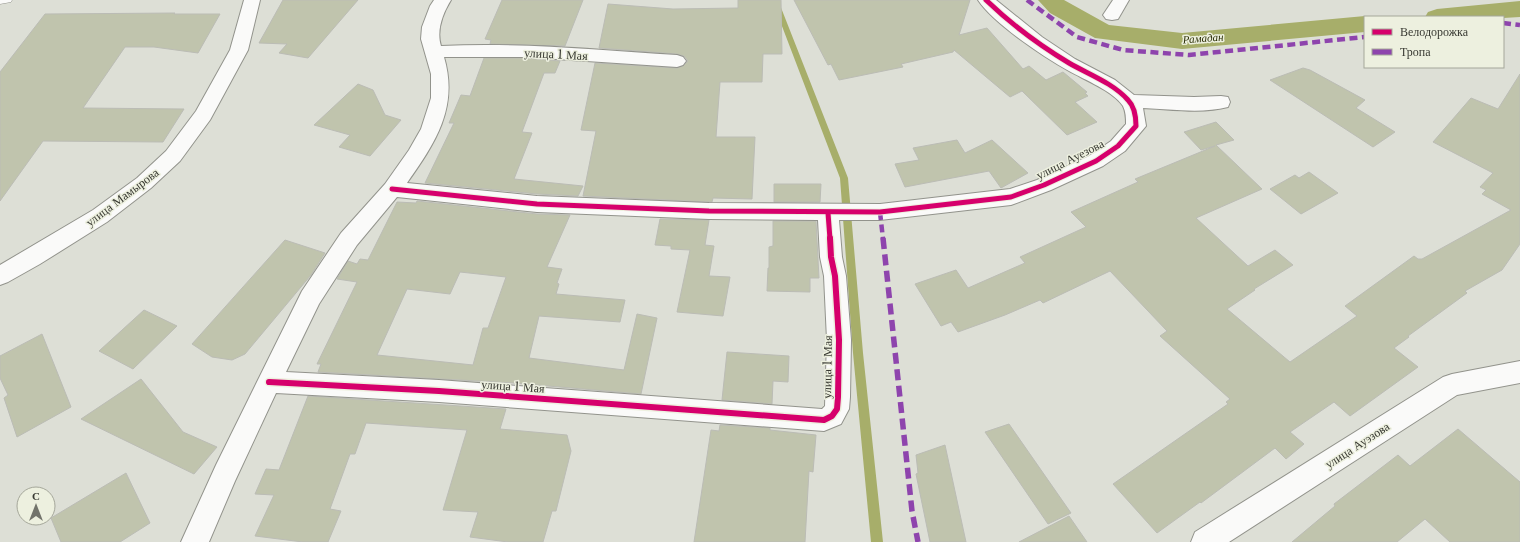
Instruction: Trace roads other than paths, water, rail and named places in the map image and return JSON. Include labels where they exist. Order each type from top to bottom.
[{"type":"street","name":"улица Мамырова","points":[[0,276],[100,216],[144,183],[174,156],[203,115],[239,50],[252,0]]},
{"type":"street","points":[[195,542],[225,474],[310,298],[349,239],[392,189],[416,155],[431,130],[437,114],[440,98],[440,74],[435,52],[430,39],[431,27],[438,6],[442,0]]},
{"type":"street","points":[[986,0],[1001,16],[1051,52],[1117,91],[1130,101],[1194,104],[1221,102]]},
{"type":"street","points":[[1112,15],[1121,0]]},
{"type":"street","name":"улица 1 Мая","points":[[435,52],[462,50],[530,52],[677,61]]},
{"type":"street","name":"улица Ауезова","points":[[828,213],[880,212],[1011,197],[1044,185],[1096,161],[1118,146],[1136,126],[1135,110],[1130,101]]},
{"type":"street","points":[[392,189],[537,204],[709,211],[828,213]]},
{"type":"street","name":"улица 1 Мая","points":[[269,382],[439,391],[824,420],[832,416],[837,409],[838,397],[839,340],[835,276],[831,256],[828,213]]},
{"type":"street","name":"улица Ауэзова","points":[[1204,542],[1452,385],[1520,372]]},
{"type":"lane","points":[[0,1],[6,0]]},
{"type":"waterway","points":[[775,0],[844,178],[858,353],[877,542]]},
{"type":"waterway","name":"Рамадан","points":[[1050,0],[1058,8],[1104,32],[1182,41],[1364,24]]},
{"type":"waterway","name":"Рамадан","points":[[1447,16],[1520,9]]}]
